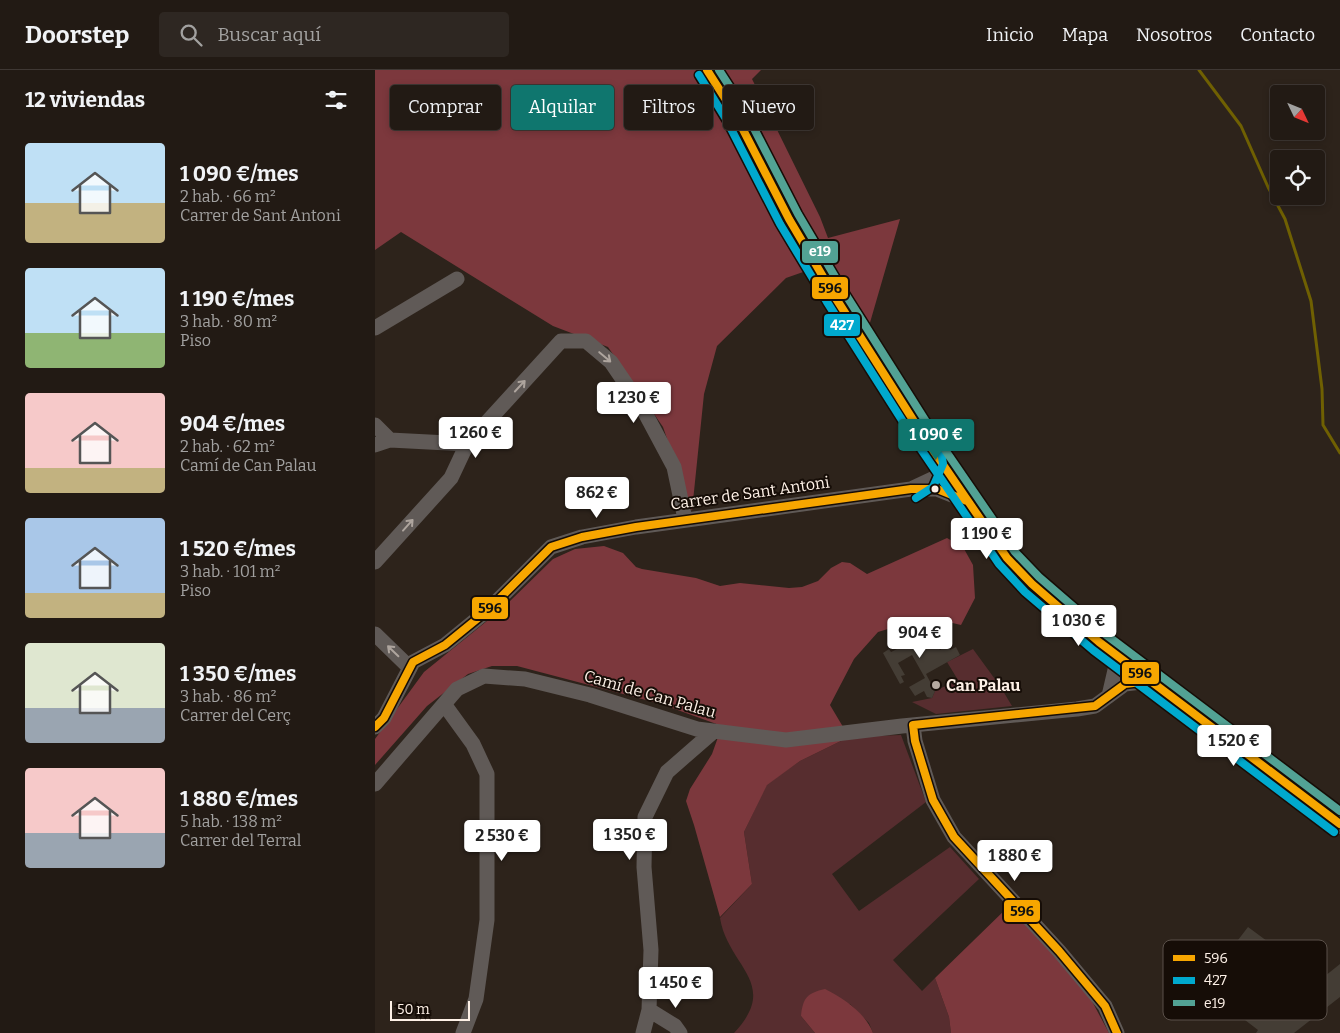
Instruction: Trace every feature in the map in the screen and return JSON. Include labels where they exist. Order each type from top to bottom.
[{"type":"main road","points":[[707,70],[735,114],[789,219],[835,297],[931,447],[937,481],[967,500],[1007,558],[1019,572],[1149,681],[1340,824]]},
{"type":"street","points":[[375,328],[457,279]]},
{"type":"street","points":[[375,562],[451,478],[467,444],[561,341],[586,342],[611,362],[643,409],[674,467],[685,520]]},
{"type":"street","points":[[375,425],[390,440]]},
{"type":"street","points":[[375,445],[390,440],[467,444]]},
{"type":"street","name":"Carrer de Sant Antoni","points":[[375,727],[384,718],[413,662],[445,645],[488,610],[551,547],[582,537],[685,520],[911,489],[937,481]]},
{"type":"street","points":[[375,634],[410,668]]},
{"type":"street","points":[[1109,696],[1119,657]]},
{"type":"street","name":"Camí de Can Palau","points":[[375,784],[457,689],[483,676],[525,679],[590,695],[697,729],[786,740],[1077,709],[1095,706],[1125,684],[1149,681]]},
{"type":"street","points":[[444,704],[473,744],[487,774],[487,920],[475,999],[463,1033]]},
{"type":"street","points":[[913,725],[915,740],[933,800],[954,837],[1059,951],[1105,1006],[1117,1033]]},
{"type":"street","points":[[643,1033],[649,1010],[651,950],[645,867],[645,817],[667,772],[714,731]]},
{"type":"street","points":[[649,1010],[675,1026],[681,1033]]},
{"type":"shaded area","points":[[375,70],[761,70],[752,79],[755,85],[723,85],[723,130],[777,130],[820,217],[828,238],[900,219],[867,333],[826,264],[786,278],[717,346],[704,394],[692,511],[663,427],[608,347],[553,326],[401,232],[375,250]]},
{"type":"shaded area","points":[[947,538],[963,547],[973,565],[975,598],[961,625],[927,617],[878,632],[854,659],[830,705],[849,737],[800,761],[767,785],[744,832],[752,884],[720,917],[686,801],[690,789],[712,754],[722,726],[661,704],[517,666],[492,666],[468,674],[427,706],[375,765],[375,739],[424,672],[503,608],[553,559],[575,549],[604,546],[623,553],[636,567],[696,578],[720,586],[740,583],[789,588],[802,587],[818,581],[831,568],[842,562],[850,563],[867,574]]},
{"type":"shaded area","points":[[973,649],[1012,706],[936,714],[912,702],[932,698],[935,691],[958,680],[947,662]]},
{"type":"shaded area","points":[[901,735],[926,802],[832,874],[859,911],[950,847],[979,879],[893,960],[922,991],[935,978],[949,1017],[951,1033],[873,1033],[869,1023],[850,1004],[801,1016],[815,1033],[734,1033],[747,1016],[753,1001],[752,988],[748,975],[725,935],[720,918],[752,884],[744,832],[767,784],[800,761],[849,737]]},
{"type":"shaded area","points":[[1009,906],[1086,990],[1109,1033],[951,1033],[949,1017],[935,978]]},
{"type":"shaded area","points":[[825,989],[859,1012],[873,1033],[815,1033],[801,1016],[802,1010],[807,997],[814,992]]},
{"type":"building","points":[[927,630],[930,635],[937,632],[939,636],[933,639],[940,650],[947,645],[950,650],[956,647],[960,655],[926,674],[935,691],[932,698],[927,697],[924,691],[915,696],[909,687],[925,678],[912,655],[898,663],[905,675],[901,676],[904,682],[900,684],[883,653],[889,649],[891,652],[901,647],[897,641],[912,633],[915,637]]},
{"type":"building","points":[[1248,927],[1266,940],[1238,940]]},
{"type":"building","points":[[1340,964],[1340,997],[1327,1007],[1327,974]]},
{"type":"building","points":[[1245,1020],[1311,1020],[1294,1033],[1256,1033],[1258,1030]]},
{"type":"waterway","points":[[1199,70],[1241,126],[1268,187],[1285,219],[1311,301],[1322,389],[1323,425],[1340,453]]},
{"type":"transit line","name":"596","points":[[707,70],[735,114],[789,219],[835,297],[922,434],[1007,558],[1032,584],[1099,642],[1340,824]]},
{"type":"transit line","name":"e19","points":[[719,70],[744,109],[798,214],[844,292],[930,428],[1015,552],[1039,577],[1105,634],[1340,811]]},
{"type":"transit line","name":"427","points":[[699,75],[726,119],[780,224],[827,302],[914,439],[999,564],[1025,592],[1093,650],[1334,832]]},
{"type":"transit line","name":"427","points":[[916,498],[933,487],[943,464],[940,444],[928,425]]},
{"type":"transit line","name":"596","points":[[375,727],[384,718],[413,662],[445,645],[488,610],[551,547],[582,537],[636,527],[911,489],[937,489],[967,501]]},
{"type":"transit line","name":"596","points":[[1117,1033],[1105,1006],[1059,951],[954,837],[933,800],[915,741],[913,725],[1095,706],[1125,684],[1149,681]]},
{"type":"place","name":"Can Palau","points":[[936,685]]}]
